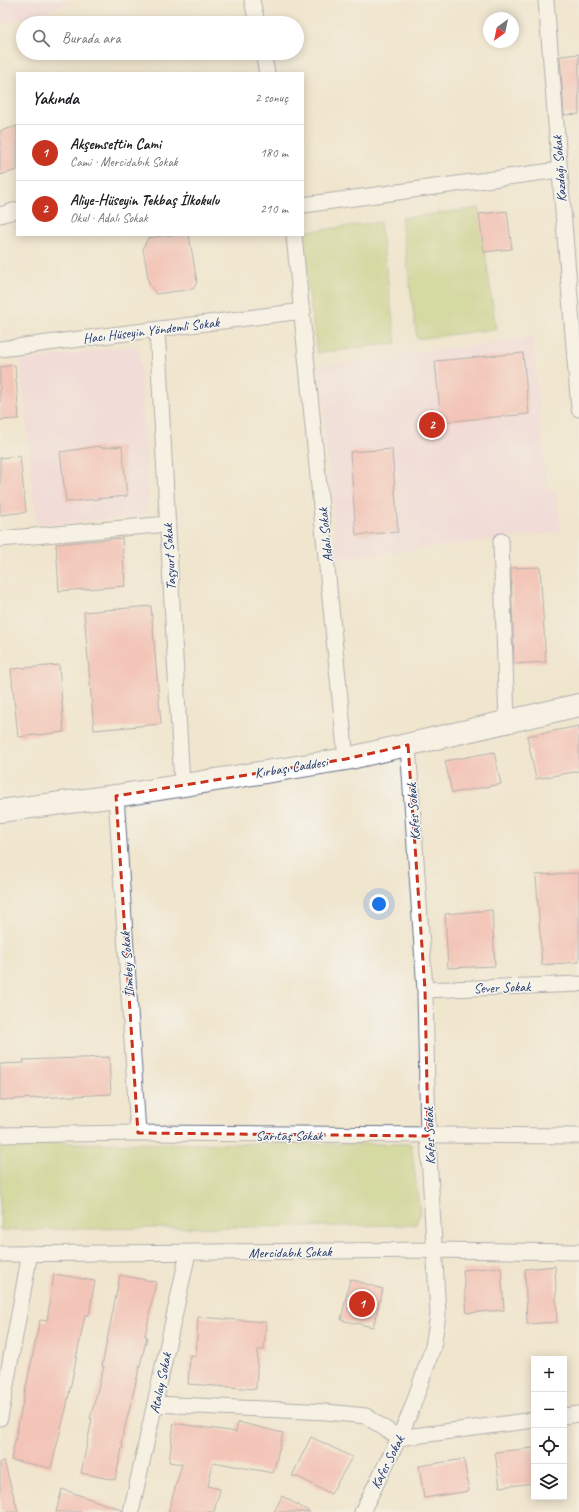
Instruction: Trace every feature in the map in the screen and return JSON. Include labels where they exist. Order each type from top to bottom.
[{"type":"street","points":[[252,0],[255,16]]},
{"type":"street","name":"Kazdağı Sokak","points":[[546,0],[558,170],[579,409]]},
{"type":"street","points":[[264,60],[267,72]]},
{"type":"street","points":[[304,205],[558,170]]},
{"type":"street","points":[[0,215],[16,210]]},
{"type":"street","name":"Adalı Sokak","points":[[294,236],[303,311],[346,759]]},
{"type":"street","name":"Hacı Hüseyin Yöndemli Sokak","points":[[0,349],[303,311]]},
{"type":"street","name":"Taşyurt Sokak","points":[[157,329],[182,785]]},
{"type":"street","points":[[0,539],[168,524]]},
{"type":"street","points":[[501,541],[507,722]]},
{"type":"street","name":"Kırbaşı Caddesi","points":[[0,811],[116,796],[346,759],[579,705]]},
{"type":"street","name":"Kafes Sokak","points":[[362,1512],[399,1438],[424,1378],[434,1347],[438,1315],[428,1136],[425,990],[408,744]]},
{"type":"street","name":"İlimbey Sokak","points":[[116,796],[138,1133]]},
{"type":"street","name":"Sever Sokak","points":[[425,990],[579,984]]},
{"type":"street","name":"Sarıtaş Sokak","points":[[0,1135],[138,1133],[579,1136]]},
{"type":"street","name":"Mercidabık Sokak","points":[[0,1254],[434,1250],[579,1252]]},
{"type":"street","points":[[0,1418],[30,1253]]},
{"type":"street","name":"Atalay Sokak","points":[[131,1512],[188,1253]]},
{"type":"street","points":[[155,1404],[327,1412],[366,1416],[399,1438],[531,1420]]},
{"type":"street","points":[[567,1416],[579,1414]]},
{"type":"highlighted area","points":[[408,745],[425,990],[428,1136],[138,1133],[116,796],[346,759]]},
{"type":"shaded area","points":[[0,0],[67,0],[68,4],[29,16],[16,16],[16,20],[0,25]]},
{"type":"shaded area","points":[[533,337],[546,484],[557,495],[561,532],[337,559],[319,366]]},
{"type":"shaded area","points":[[129,346],[139,348],[149,501],[146,512],[138,517],[36,525],[21,361]]},
{"type":"green space","points":[[479,208],[496,329],[417,339],[401,218]]},
{"type":"green space","points":[[380,222],[396,343],[317,353],[301,236],[304,236],[304,232]]},
{"type":"green space","points":[[0,1143],[411,1144],[420,1214],[415,1225],[0,1230]]},
{"type":"building","points":[[579,54],[579,114],[564,115],[560,56]]},
{"type":"building","points":[[16,126],[16,170],[0,175],[0,131]]},
{"type":"building","points":[[507,211],[512,249],[484,252],[479,214]]},
{"type":"building","points":[[163,236],[189,236],[197,282],[193,289],[156,294],[149,284],[143,248],[148,238]]},
{"type":"building","points":[[523,353],[529,414],[441,422],[435,361]]},
{"type":"building","points":[[15,365],[19,419],[0,420],[0,367]]},
{"type":"building","points":[[100,446],[101,448],[122,446],[127,496],[66,502],[60,452]]},
{"type":"building","points":[[392,449],[398,532],[356,535],[350,452]]},
{"type":"building","points":[[20,456],[26,512],[0,515],[0,458]]},
{"type":"building","points":[[122,538],[125,586],[59,591],[56,544]]},
{"type":"building","points":[[540,567],[546,662],[514,664],[511,568]]},
{"type":"building","points":[[151,606],[161,724],[94,730],[84,612]]},
{"type":"building","points":[[59,665],[64,732],[18,737],[11,669]]},
{"type":"building","points":[[579,726],[579,771],[536,779],[527,736]]},
{"type":"building","points":[[494,752],[501,784],[452,793],[445,761]]},
{"type":"building","points":[[579,873],[579,962],[542,965],[536,875]]},
{"type":"building","points":[[492,910],[495,966],[448,968],[445,914]]},
{"type":"building","points":[[109,1057],[111,1094],[0,1100],[0,1064],[24,1063],[23,1060]]},
{"type":"building","points":[[555,1266],[557,1322],[527,1324],[525,1269]]},
{"type":"building","points":[[501,1267],[504,1310],[467,1313],[463,1270]]},
{"type":"building","points":[[54,1274],[95,1281],[89,1315],[85,1315],[66,1409],[51,1468],[11,1460],[40,1320],[47,1321]]},
{"type":"building","points":[[120,1275],[156,1282],[145,1336],[147,1337],[121,1443],[123,1444],[115,1480],[81,1473],[92,1419],[90,1419],[104,1366],[102,1366]]},
{"type":"building","points":[[350,1279],[383,1289],[373,1327],[341,1320]]},
{"type":"building","points":[[198,1317],[266,1322],[264,1350],[258,1350],[256,1389],[188,1384],[190,1355],[196,1356]]},
{"type":"building","points":[[238,1422],[283,1433],[273,1473],[213,1462],[208,1486],[220,1489],[214,1512],[168,1512],[182,1464],[169,1462],[174,1423],[236,1432]]},
{"type":"building","points":[[311,1437],[352,1457],[331,1494],[298,1477],[292,1476]]},
{"type":"building","points":[[531,1448],[531,1483],[500,1487],[495,1452]]},
{"type":"building","points":[[464,1459],[469,1491],[424,1498],[419,1466]]},
{"type":"building","points":[[4,1461],[18,1512],[0,1512],[0,1462]]},
{"type":"building","points":[[62,1489],[122,1510],[122,1512],[56,1512]]},
{"type":"building","points":[[282,1496],[310,1512],[274,1512]]},
{"type":"place","name":"Aliye-Hüseyin Tekbaş İlkokulu","points":[[432,425]]},
{"type":"place","name":"Akşemsettin Cami","points":[[362,1304]]}]
